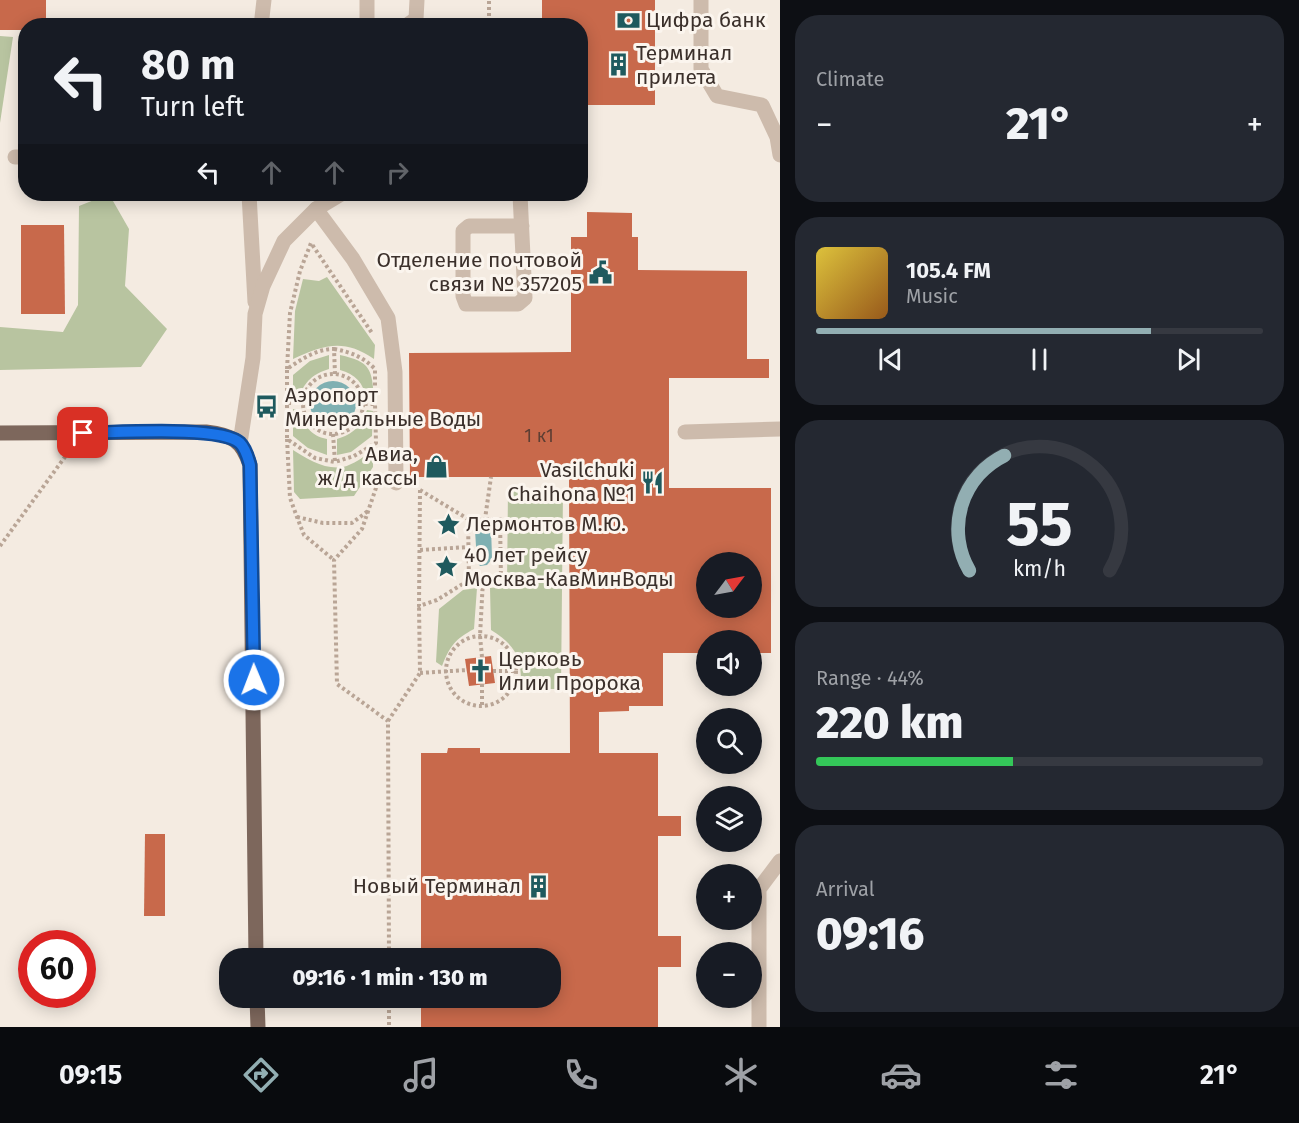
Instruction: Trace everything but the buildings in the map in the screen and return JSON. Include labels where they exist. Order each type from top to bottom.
[{"type":"main road","points":[[0,433],[206,432],[229,437],[240,443],[250,465],[256,948]]},
{"type":"main road","points":[[257,1008],[258,1027]]},
{"type":"lane","points":[[262,18],[264,0]]},
{"type":"lane","points":[[367,0],[367,18]]},
{"type":"lane","points":[[416,18],[417,0]]},
{"type":"lane","points":[[701,0],[701,69],[717,96],[762,105],[777,137],[780,155]]},
{"type":"lane","points":[[240,443],[253,358],[255,314],[249,201]]},
{"type":"lane","points":[[255,314],[263,286],[284,241],[316,209],[329,201]]},
{"type":"lane","points":[[520,201],[522,226],[524,300],[518,304],[466,304],[463,300],[463,231],[465,228],[469,226],[522,226]]},
{"type":"lane","points":[[316,209],[353,260],[388,318],[394,372],[396,483]]},
{"type":"lane","points":[[686,432],[780,429]]},
{"type":"lane","points":[[759,1027],[759,889],[780,861]]},
{"type":"path","points":[[489,0],[489,18]]},
{"type":"path","points":[[334,560],[304,535],[290,498],[287,369],[290,313],[300,271],[311,243],[376,339]]},
{"type":"path","points":[[287,369],[324,349],[352,352],[375,366],[376,452]]},
{"type":"path","points":[[334,349],[335,374]]},
{"type":"path","points":[[335,374],[348,378],[356,384],[363,404],[356,424],[342,433],[333,434],[325,433],[311,424],[306,417],[303,403],[307,389],[313,381],[321,376],[335,374]]},
{"type":"path","points":[[287,403],[303,403]]},
{"type":"path","points":[[363,404],[375,404]]},
{"type":"path","points":[[0,546],[83,433]]},
{"type":"path","points":[[333,434],[335,462]]},
{"type":"path","points":[[287,439],[315,458],[335,462],[354,456],[376,443]]},
{"type":"path","points":[[485,519],[491,477]]},
{"type":"path","points":[[378,480],[362,529],[334,560],[337,684],[388,721]]},
{"type":"path","points":[[389,948],[388,721],[420,673],[419,606],[420,490],[468,519],[500,519],[501,580],[469,580],[437,600],[419,606]]},
{"type":"path","points":[[297,517],[322,523],[352,523],[368,510]]},
{"type":"path","points":[[468,519],[469,580]]},
{"type":"path","points":[[420,550],[468,548]]},
{"type":"path","points":[[482,657],[480,636],[483,580]]},
{"type":"path","points":[[480,636],[494,639],[503,645],[511,654],[515,670],[512,687],[505,697],[494,704],[482,707],[466,702],[454,693],[448,682],[446,671],[448,660],[454,649],[461,643],[480,636]]},
{"type":"path","points":[[420,673],[467,670]]},
{"type":"path","points":[[493,671],[515,670]]},
{"type":"path","points":[[482,684],[482,707]]},
{"type":"path","points":[[389,1008],[389,1027]]},
{"type":"green space","points":[[0,36],[13,37],[0,123]]},
{"type":"green space","points":[[92,201],[113,201],[129,229],[125,286],[167,329],[141,367],[0,370],[0,327],[63,332],[78,305],[79,206]]},
{"type":"green space","points":[[327,277],[375,345],[374,359],[353,348],[334,346],[314,350],[293,359],[295,311],[303,279],[319,281]]},
{"type":"green space","points":[[329,355],[329,369],[310,379],[299,397],[293,398],[293,375],[310,361]]},
{"type":"green space","points":[[340,355],[358,361],[368,368],[371,374],[374,399],[366,399],[358,380],[340,370]]},
{"type":"green space","points":[[293,409],[297,409],[312,432],[327,439],[327,455],[308,448],[293,436]]},
{"type":"green space","points":[[367,410],[373,411],[372,436],[351,452],[337,455],[337,439],[356,429]]},
{"type":"green space","points":[[293,450],[330,467],[343,467],[373,451],[373,467],[354,496],[300,499],[294,492]]},
{"type":"green space","points":[[508,489],[563,490],[561,689],[521,689],[519,661],[516,654],[507,642],[491,630],[490,588],[507,586]]},
{"type":"green space","points":[[477,588],[474,629],[454,644],[442,666],[436,662],[439,609],[463,590]]},
{"type":"water","points":[[333,381],[342,382],[349,388],[355,395],[355,413],[349,420],[342,426],[333,427],[324,426],[317,420],[311,413],[310,404],[311,395],[317,388],[324,382]]},
{"type":"water","points":[[487,523],[491,526],[492,559],[487,565],[480,566],[477,562],[475,530],[479,525]]},
{"type":"place","name":"Цифра банк","points":[[628,20]]},
{"type":"place","name":"Терминал прилета","points":[[618,65]]},
{"type":"place","name":"Отделение почтовой связи № 357205","points":[[600,272]]},
{"type":"place","name":"Аэропорт Минеральные Воды","points":[[267,407]]},
{"type":"place","name":"Авиа, ж/д кассы","points":[[436,466]]},
{"type":"place","name":"Vasilchuki Chaihona №1","points":[[653,482]]},
{"type":"place","name":"Лермонтов М.Ю.","points":[[448,524]]},
{"type":"place","name":"40 лет рейсу Москва-КавМинВоды","points":[[446,567]]},
{"type":"place","name":"Церковь Илии Пророка","points":[[480,671]]},
{"type":"place","name":"Новый Терминал","points":[[539,886]]},
{"type":"route","points":[[83,433],[206,432],[229,437],[240,443],[250,465],[254,680]]}]
